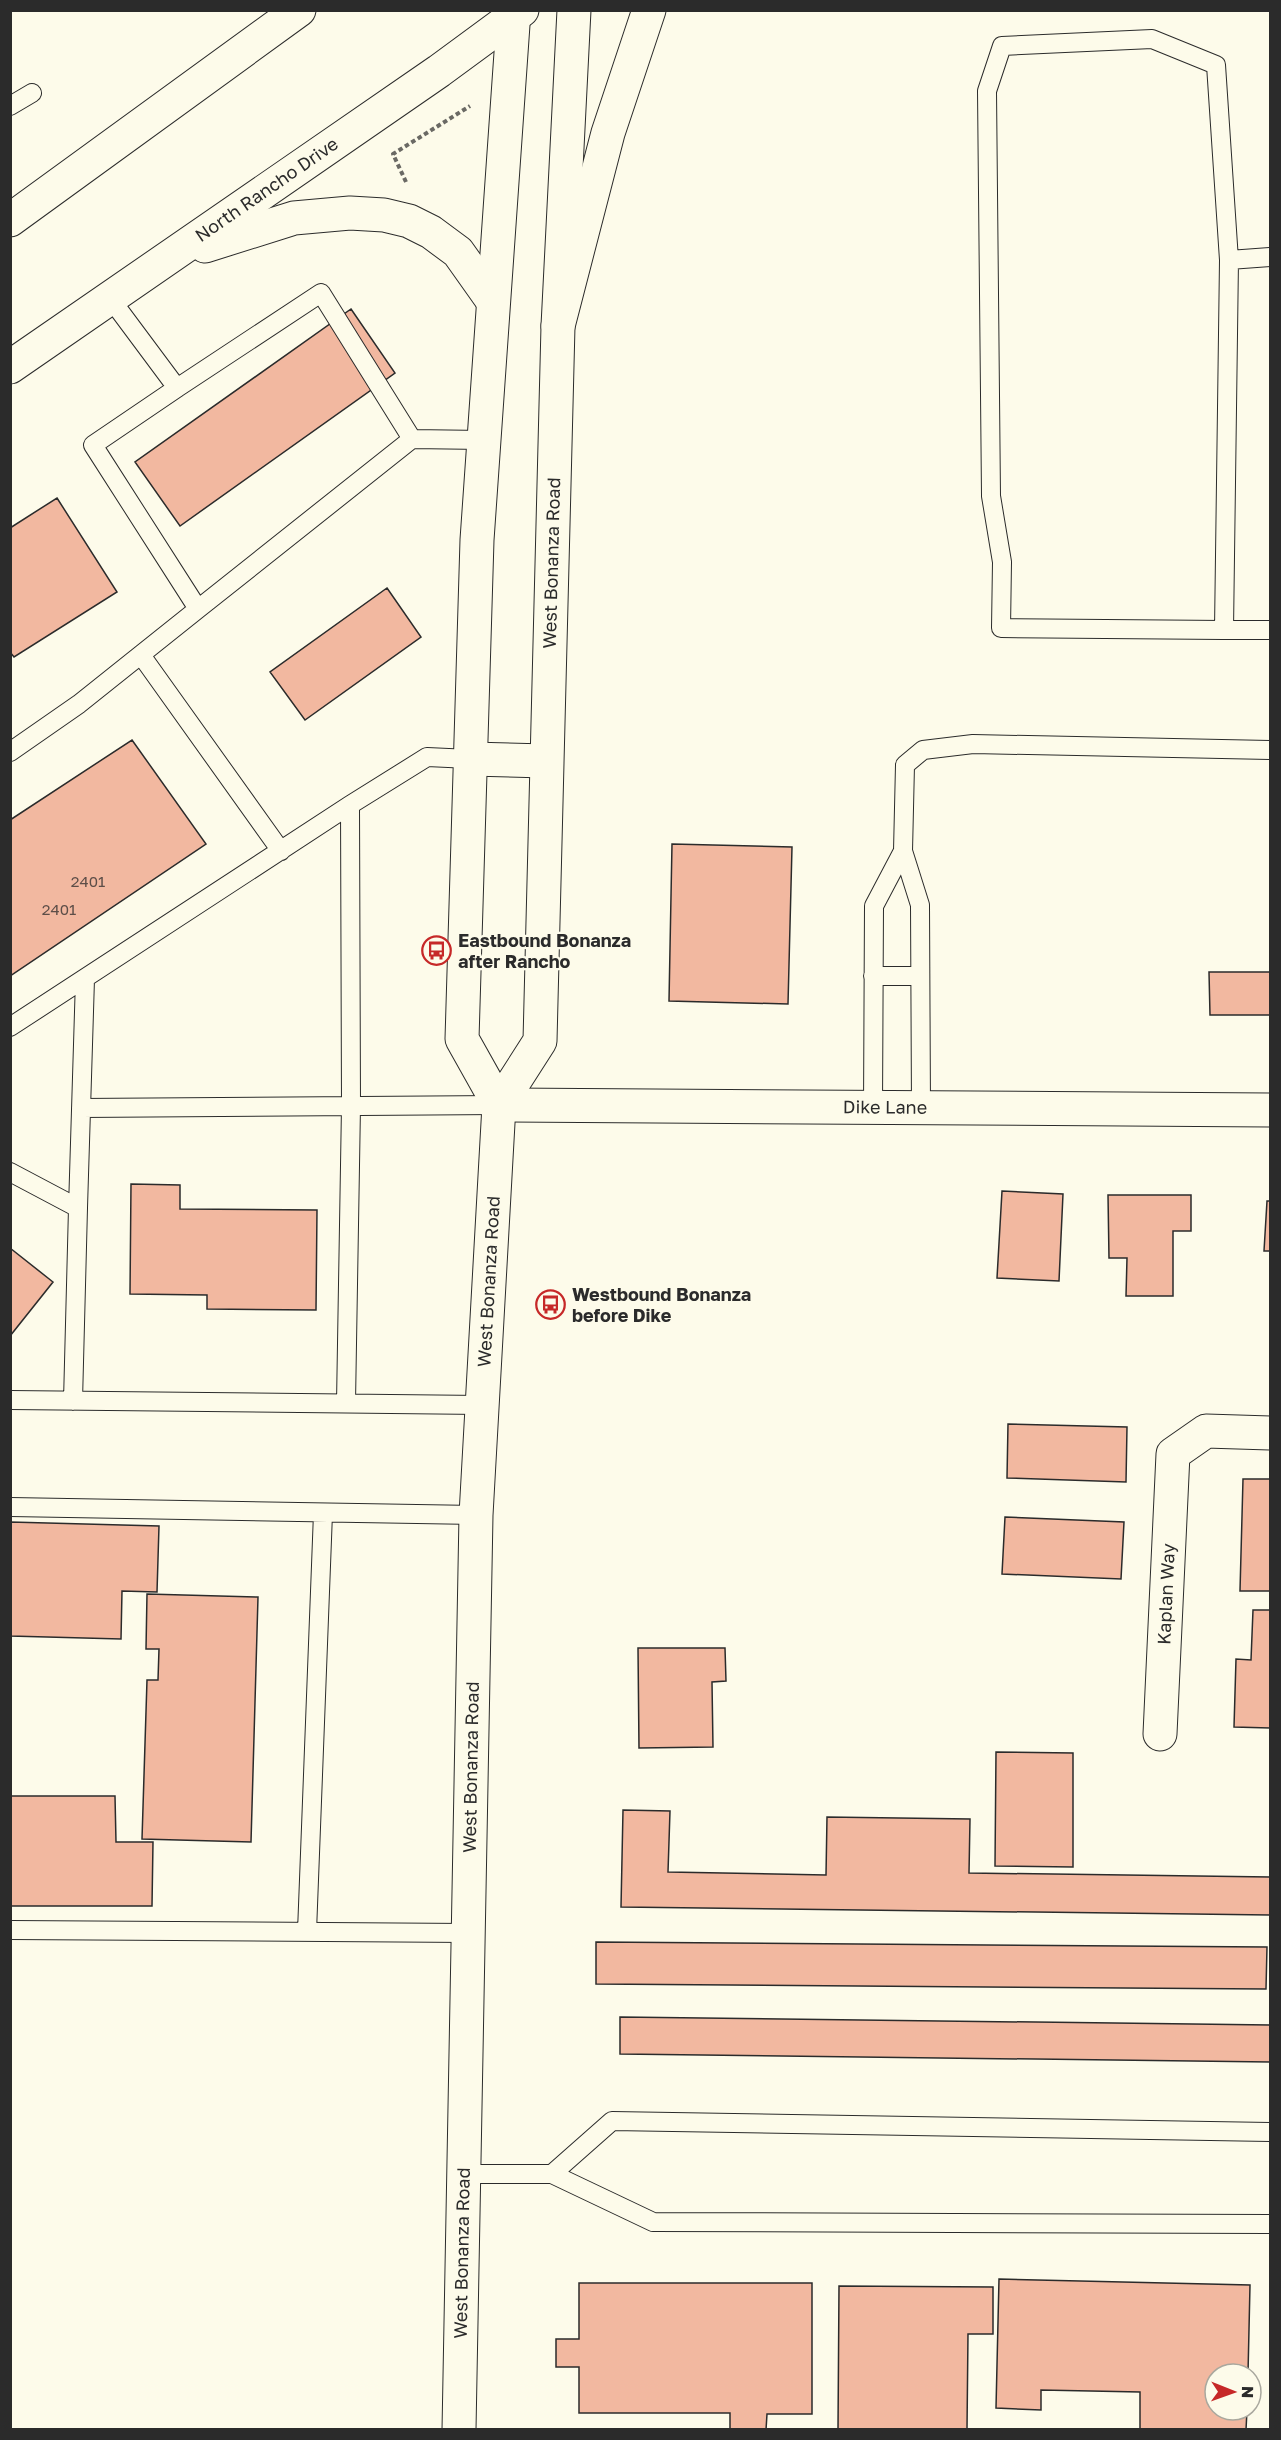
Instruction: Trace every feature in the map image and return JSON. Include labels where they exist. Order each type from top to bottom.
[{"type":"main road","points":[[10,220],[299,10]]},
{"type":"main road","name":"West Bonanza Road","points":[[459,2430],[476,1515],[499,1105],[540,1041],[558,326],[574,10]]},
{"type":"main road","points":[[558,326],[608,133],[649,10]]},
{"type":"main road","points":[[499,1105],[462,1039],[477,540],[492,300],[517,13]]},
{"type":"main road","name":"North Rancho Drive","points":[[10,367],[517,13]]},
{"type":"main road","points":[[172,256],[294,218],[350,213],[384,215],[416,224],[458,252],[492,300]]},
{"type":"main road","points":[[470,759],[546,761]]},
{"type":"main road","name":"Dike Lane","points":[[499,1105],[1270,1110]]},
{"type":"main road","name":"Kaplan Way","points":[[1160,1734],[1173,1454],[1206,1431],[1270,1433]]},
{"type":"lane","points":[[1224,630],[1229,260],[1216,65],[1152,39],[1002,46],[987,91],[991,496],[1002,562],[1001,628],[1224,630],[1270,630]]},
{"type":"lane","points":[[10,106],[32,93]]},
{"type":"lane","points":[[1229,260],[1270,257]]},
{"type":"lane","points":[[198,609],[93,445],[321,293],[412,439]]},
{"type":"lane","points":[[110,298],[177,388]]},
{"type":"lane","points":[[10,753],[79,704],[412,439],[483,440]]},
{"type":"lane","points":[[141,655],[281,851]]},
{"type":"lane","points":[[921,1109],[920,905],[903,851],[905,765],[924,750],[973,744],[1270,750]]},
{"type":"lane","points":[[10,1027],[427,757],[470,759]]},
{"type":"lane","points":[[346,1403],[351,1106],[350,805]]},
{"type":"lane","points":[[873,1107],[874,906],[903,851]]},
{"type":"lane","points":[[873,976],[920,976]]},
{"type":"lane","points":[[72,1401],[85,979]]},
{"type":"lane","points":[[81,1108],[499,1105]]},
{"type":"lane","points":[[10,1172],[78,1208]]},
{"type":"lane","points":[[10,1400],[482,1405]]},
{"type":"lane","points":[[10,1507],[476,1515]]},
{"type":"lane","points":[[308,1932],[323,1513]]},
{"type":"lane","points":[[10,1930],[468,1933]]},
{"type":"lane","points":[[552,2174],[612,2121],[1270,2132]]},
{"type":"lane","points":[[464,2174],[552,2174],[653,2222],[1270,2224]]},
{"type":"path","points":[[407,183],[393,154],[473,104]]},
{"type":"building","points":[[351,309],[395,373],[180,526],[135,462]]},
{"type":"building","points":[[57,498],[117,592],[14,657],[10,652],[10,528]]},
{"type":"building","points":[[387,588],[421,637],[305,720],[270,672]]},
{"type":"building","points":[[132,740],[206,844],[10,976],[10,820]]},
{"type":"building","points":[[672,844],[792,847],[788,1004],[669,1001]]},
{"type":"building","points":[[1209,972],[1270,972],[1270,1015],[1210,1015]]},
{"type":"building","points":[[131,1184],[180,1185],[180,1209],[317,1210],[316,1310],[207,1309],[207,1295],[130,1294]]},
{"type":"building","points":[[1002,1191],[1063,1194],[1059,1281],[997,1278]]},
{"type":"building","points":[[1108,1195],[1191,1195],[1191,1231],[1173,1231],[1173,1296],[1126,1296],[1127,1258],[1109,1258]]},
{"type":"building","points":[[1267,1201],[1270,1201],[1270,1251],[1264,1251]]},
{"type":"building","points":[[10,1248],[53,1282],[10,1336]]},
{"type":"building","points":[[1008,1424],[1127,1427],[1126,1482],[1007,1478]]},
{"type":"building","points":[[1243,1479],[1270,1479],[1270,1591],[1240,1591]]},
{"type":"building","points":[[1005,1517],[1124,1522],[1121,1579],[1002,1574]]},
{"type":"building","points":[[10,1522],[159,1526],[157,1592],[122,1591],[121,1639],[10,1636]]},
{"type":"building","points":[[147,1594],[258,1597],[251,1842],[142,1839],[147,1680],[158,1680],[159,1649],[146,1649]]},
{"type":"building","points":[[1253,1610],[1270,1610],[1270,1728],[1234,1727],[1236,1659],[1251,1660]]},
{"type":"building","points":[[638,1648],[725,1648],[726,1681],[712,1682],[713,1747],[639,1748]]},
{"type":"building","points":[[996,1752],[1073,1753],[1073,1867],[995,1866]]},
{"type":"building","points":[[10,1796],[115,1796],[116,1842],[153,1842],[152,1906],[10,1906]]},
{"type":"building","points":[[623,1810],[670,1811],[668,1872],[826,1875],[827,1817],[970,1819],[969,1873],[1270,1877],[1270,1915],[621,1907]]},
{"type":"building","points":[[596,1942],[1267,1947],[1266,1989],[596,1984]]},
{"type":"building","points":[[620,2017],[1270,2025],[1270,2062],[620,2054]]},
{"type":"building","points":[[999,2279],[1250,2285],[1248,2362],[1203,2362],[1203,2422],[1246,2422],[1246,2430],[1140,2430],[1140,2392],[1041,2390],[1041,2410],[996,2408]]},
{"type":"building","points":[[579,2283],[812,2283],[812,2414],[767,2414],[766,2430],[730,2430],[730,2413],[579,2413],[579,2367],[556,2367],[556,2339],[579,2339]]},
{"type":"building","points":[[839,2286],[993,2287],[993,2334],[968,2334],[967,2430],[838,2430]]},
{"type":"place","name":"Eastbound Bonanza after Rancho","points":[[437,951]]},
{"type":"place","name":"Westbound Bonanza before Dike","points":[[551,1305]]}]
